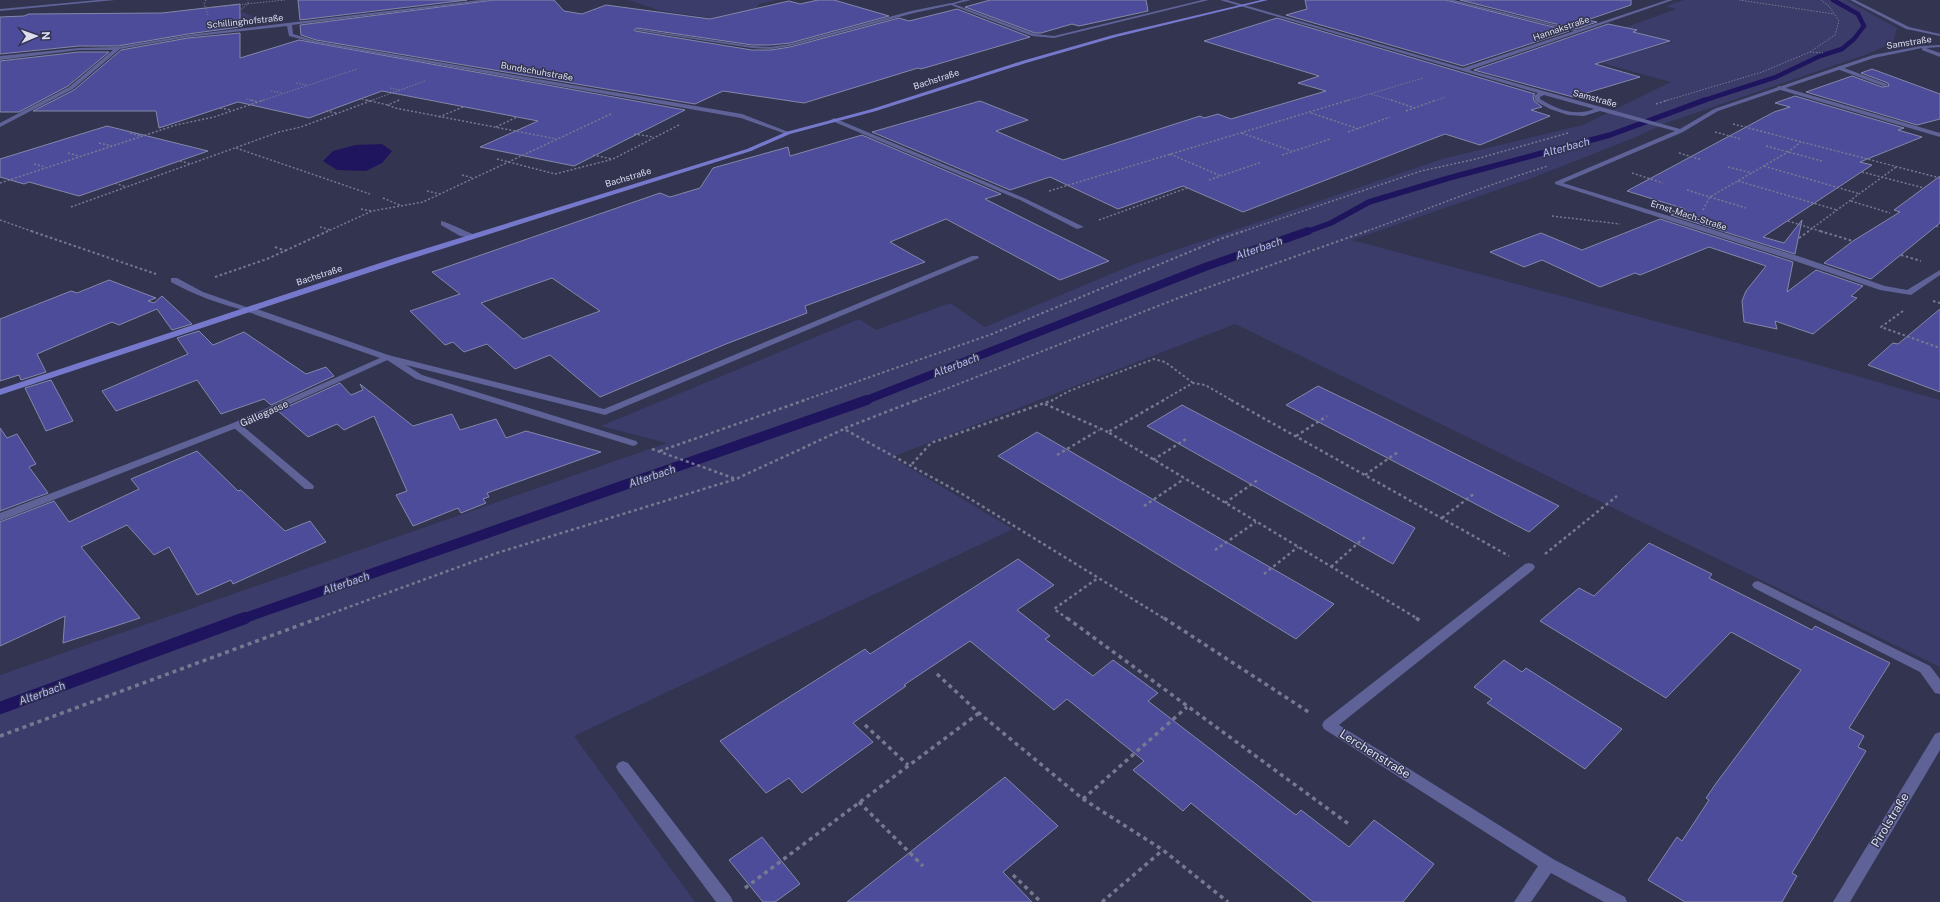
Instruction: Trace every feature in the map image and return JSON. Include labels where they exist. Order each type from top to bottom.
[{"type":"street","points":[[0,10],[113,0]]},
{"type":"street","name":"Schillinghofstraße","points":[[0,58],[79,49],[118,48],[188,36],[491,0]]},
{"type":"street","points":[[637,30],[752,47],[772,48],[790,45],[913,12],[969,0]]},
{"type":"street","points":[[951,4],[1034,35],[1054,37],[1207,0]]},
{"type":"street","name":"Samstraße","points":[[1222,0],[1599,109],[1681,131],[1716,110],[1839,68],[1873,57],[1921,47],[1940,46]]},
{"type":"street","name":"Bachstraße","points":[[0,392],[472,236],[749,150],[788,133],[874,110],[1024,62],[1115,36],[1266,0]]},
{"type":"street","points":[[1449,0],[1578,31]]},
{"type":"street","name":"Hannakstraße","points":[[1653,0],[1664,2]]},
{"type":"street","name":"Hannakstraße","points":[[1463,70],[1671,0]]},
{"type":"street","points":[[1852,0],[1908,28],[1940,35]]},
{"type":"street","name":"Bundschuhstraße","points":[[289,24],[291,35],[316,42],[742,116],[788,133]]},
{"type":"street","points":[[1921,47],[1940,55]]},
{"type":"street","points":[[0,125],[71,88],[118,48]]},
{"type":"street","points":[[1839,68],[1885,85]]},
{"type":"street","points":[[1779,88],[1940,136]]},
{"type":"street","points":[[1543,93],[1537,96],[1537,100],[1548,107],[1567,113],[1581,115],[1591,113],[1599,109]]},
{"type":"street","points":[[834,120],[1022,199],[1080,227]]},
{"type":"street","name":"Ernst-Mach-Straße","points":[[1681,131],[1557,183],[1883,288],[1908,293],[1940,272]]},
{"type":"street","points":[[444,222],[463,234],[472,236]]},
{"type":"street","points":[[174,280],[188,289],[209,298],[248,309],[388,358],[605,412],[975,258]]},
{"type":"street","points":[[388,358],[419,377],[633,443]]},
{"type":"street","name":"Gällegasse","points":[[0,517],[236,425],[388,358]]},
{"type":"street","points":[[236,425],[309,487]]},
{"type":"street","name":"Lerchenstraße","points":[[1529,567],[1329,725],[1548,864],[1619,902]]},
{"type":"street","points":[[1758,585],[1925,669],[1940,689]]},
{"type":"street","name":"Pirolstraße","points":[[1841,902],[1940,738]]},
{"type":"street","points":[[623,767],[725,902]]},
{"type":"street","points":[[1522,902],[1548,864]]},
{"type":"path","points":[[206,8],[285,0]]},
{"type":"path","points":[[1739,0],[1834,14]]},
{"type":"path","points":[[1654,104],[1762,72],[1810,52],[1835,34],[1839,21],[1829,6],[1821,0]]},
{"type":"path","points":[[0,183],[142,136],[232,111],[360,68]]},
{"type":"path","points":[[1022,199],[1426,77]]},
{"type":"path","points":[[71,206],[337,114],[426,80]]},
{"type":"path","points":[[296,83],[307,85]]},
{"type":"path","points":[[390,88],[400,90]]},
{"type":"path","points":[[271,91],[283,93]]},
{"type":"path","points":[[1370,94],[1415,108]]},
{"type":"path","points":[[1406,111],[1446,97]]},
{"type":"path","points":[[246,99],[258,102]]},
{"type":"path","points":[[188,289],[286,251],[372,211],[423,202],[643,99]]},
{"type":"path","points":[[359,100],[439,117],[558,139]]},
{"type":"path","points":[[388,105],[400,100]]},
{"type":"path","points":[[439,117],[463,107]]},
{"type":"path","points":[[220,108],[232,111]]},
{"type":"path","points":[[497,159],[555,174],[613,159],[708,110]]},
{"type":"path","points":[[326,111],[337,114]]},
{"type":"path","points":[[1310,112],[1359,129]]},
{"type":"path","points":[[495,127],[518,117]]},
{"type":"path","points":[[1348,132],[1390,117]]},
{"type":"path","points":[[1740,126],[1940,178]]},
{"type":"path","points":[[736,479],[660,451],[992,334],[1223,238],[1421,171],[1527,146],[1575,130]]},
{"type":"path","points":[[1714,132],[1741,139]]},
{"type":"path","points":[[130,133],[142,136]]},
{"type":"path","points":[[1241,133],[1292,151]]},
{"type":"path","points":[[634,134],[654,137]]},
{"type":"path","points":[[1282,155],[1330,139]]},
{"type":"path","points":[[1693,226],[1710,197],[1788,152],[1801,142]]},
{"type":"path","points":[[99,143],[113,146]]},
{"type":"path","points":[[1766,146],[1822,161]]},
{"type":"path","points":[[236,148],[370,194]]},
{"type":"path","points":[[68,153],[80,157]]},
{"type":"path","points":[[1169,154],[1221,176]]},
{"type":"path","points":[[593,155],[613,159]]},
{"type":"path","points":[[180,160],[191,164]]},
{"type":"path","points":[[1209,180],[1262,162]]},
{"type":"path","points":[[34,164],[47,168]]},
{"type":"path","points":[[0,736],[497,554],[736,479],[844,429],[1181,297],[1440,205],[1508,178],[1554,164]]},
{"type":"path","points":[[1764,166],[1860,194]]},
{"type":"path","points":[[1798,260],[1798,239],[1897,166]]},
{"type":"path","points":[[1728,167],[1752,173]]},
{"type":"path","points":[[1628,172],[1663,183]]},
{"type":"path","points":[[1862,172],[1924,188]]},
{"type":"path","points":[[462,175],[474,178]]},
{"type":"path","points":[[1738,181],[1837,210]]},
{"type":"path","points":[[115,183],[127,187]]},
{"type":"path","points":[[1080,227],[1187,188]]},
{"type":"path","points":[[1687,190],[1746,208]]},
{"type":"path","points":[[427,191],[440,194]]},
{"type":"path","points":[[382,198],[402,206]]},
{"type":"path","points":[[1850,201],[1890,213]]},
{"type":"path","points":[[361,209],[372,211]]},
{"type":"path","points":[[1552,216],[1623,225]]},
{"type":"path","points":[[0,220],[174,280]]},
{"type":"path","points":[[1788,221],[1853,241]]},
{"type":"path","points":[[1936,226],[1940,227]]},
{"type":"path","points":[[320,228],[331,230]]},
{"type":"path","points":[[275,247],[286,251]]},
{"type":"path","points":[[1904,310],[1881,327],[1940,348]]},
{"type":"path","points":[[912,464],[931,443],[987,422],[1045,404],[1069,391],[1154,360],[1165,362],[1193,383],[1206,385],[1529,567],[1617,496]]},
{"type":"path","points":[[1108,432],[1193,383]]},
{"type":"path","points":[[1045,404],[1061,408],[1100,430],[1108,432],[1443,635]]},
{"type":"path","points":[[1296,436],[1327,416]]},
{"type":"path","points":[[844,429],[912,464],[1098,578],[1329,725]]},
{"type":"path","points":[[1057,455],[1100,430]]},
{"type":"path","points":[[1154,460],[1186,439]]},
{"type":"path","points":[[1365,475],[1398,452]]},
{"type":"path","points":[[1144,506],[1184,479]]},
{"type":"path","points":[[1225,503],[1259,479]]},
{"type":"path","points":[[1442,518],[1476,493]]},
{"type":"path","points":[[1215,550],[1256,522]]},
{"type":"path","points":[[1331,567],[1365,537]]},
{"type":"path","points":[[1264,574],[1298,547]]},
{"type":"path","points":[[1098,578],[1054,609],[1350,825]]},
{"type":"path","points":[[937,674],[979,713],[1084,799],[1164,850],[1228,902]]},
{"type":"path","points":[[1084,799],[1187,707]]},
{"type":"path","points":[[739,892],[979,713]]},
{"type":"path","points":[[864,725],[908,765]]},
{"type":"path","points":[[859,802],[923,866]]},
{"type":"path","points":[[1102,902],[1164,850]]},
{"type":"path","points":[[1013,875],[1041,902]]},
{"type":"shaded area","points":[[629,0],[777,0],[759,4],[756,8],[711,18],[661,11]]},
{"type":"shaded area","points":[[1684,0],[1846,0],[1897,28],[1893,43],[1865,55],[1666,123],[1636,137],[1532,178],[1352,240],[1801,360],[1940,400],[1940,667],[1235,324],[892,457],[1013,529],[574,736],[695,902],[0,902],[0,675],[667,443],[601,426],[859,319],[876,330],[950,303],[985,327],[1132,265],[1442,159],[1583,125],[1671,82],[1598,62],[1673,42],[1618,30],[1676,9],[1665,6]]},
{"type":"shaded area","points":[[243,12],[267,23],[240,27],[238,13]]},
{"type":"shaded area","points":[[382,144],[392,151],[382,163],[366,171],[337,170],[323,161],[333,151],[356,145]]},
{"type":"building","points":[[298,0],[467,0],[300,20]]},
{"type":"building","points":[[494,0],[554,0],[564,11],[582,14],[606,5],[710,19],[789,1],[800,4],[818,0],[834,0],[889,16],[790,43],[771,45],[752,45],[637,28],[634,30],[752,50],[771,50],[790,47],[899,18],[909,21],[957,9],[1030,37],[921,69],[918,68],[804,103],[723,91],[695,104],[316,40],[301,35],[300,25]]},
{"type":"building","points":[[990,0],[1146,0],[1148,11],[1079,26],[1072,24],[1041,33],[1035,33],[965,7]]},
{"type":"building","points":[[1305,0],[1446,0],[1569,31],[1463,66],[1286,15],[1307,9]]},
{"type":"building","points":[[1460,0],[1631,0],[1631,5],[1587,20],[1597,22],[1576,29]]},
{"type":"building","points":[[240,4],[240,27],[118,46],[79,46],[0,54],[0,17],[24,16],[29,14],[162,13]]},
{"type":"building","points":[[1277,18],[1535,94],[1533,96],[1534,101],[1542,107],[1531,110],[1550,116],[1480,145],[1445,134],[1243,212],[1183,186],[1118,209],[1050,177],[1010,190],[872,132],[980,101],[1028,120],[996,131],[1063,160],[1200,116],[1204,118],[1218,114],[1231,119],[1326,91],[1298,83],[1319,76],[1204,41]]},
{"type":"building","points":[[1608,24],[1637,30],[1633,32],[1670,41],[1595,64],[1640,77],[1573,97],[1474,70]]},
{"type":"building","points":[[240,33],[240,58],[299,40],[685,110],[574,166],[480,147],[538,121],[382,91],[309,118],[238,102],[159,128],[156,111],[33,111],[74,90],[121,50],[188,38]]},
{"type":"building","points":[[79,52],[109,52],[68,86],[19,112],[0,112],[0,61]]},
{"type":"building","points":[[1872,69],[1940,94],[1940,119],[1917,125],[1806,92],[1852,76],[1882,87],[1889,86],[1888,83],[1861,73]]},
{"type":"building","points":[[1795,96],[1904,128],[1898,130],[1922,137],[1860,162],[1872,165],[1763,237],[1784,243],[1802,220],[1795,254],[1671,215],[1685,209],[1627,191],[1774,112],[1790,107],[1775,103]]},
{"type":"building","points":[[107,126],[208,151],[79,196],[29,182],[24,184],[0,177],[0,159]]},
{"type":"building","points":[[862,135],[1001,194],[985,199],[1109,261],[1060,280],[946,219],[890,242],[925,262],[805,306],[807,313],[726,344],[600,397],[550,355],[515,369],[487,344],[464,352],[453,342],[445,345],[410,311],[460,294],[432,272],[660,193],[670,197],[700,188],[713,168],[788,147],[790,156]],"holes":[[[552,278],[600,311],[523,339],[481,303]]]},
{"type":"building","points":[[1940,176],[1940,223],[1871,279],[1824,263],[1853,241],[1900,212],[1894,210]]},
{"type":"building","points":[[1660,219],[1793,262],[1787,292],[1816,270],[1863,286],[1851,296],[1857,298],[1813,334],[1775,321],[1777,329],[1744,322],[1742,301],[1746,291],[1766,266],[1709,247],[1640,275],[1635,273],[1600,287],[1542,260],[1524,267],[1490,252],[1541,233],[1582,250]]},
{"type":"building","points":[[109,280],[156,298],[148,301],[154,303],[162,296],[192,324],[172,330],[157,309],[119,325],[112,322],[37,354],[46,372],[21,380],[19,375],[0,381],[0,319],[71,291],[77,293]]},
{"type":"building","points":[[1940,309],[1940,392],[1868,365],[1893,343],[1898,344]]},
{"type":"building","points":[[199,331],[213,345],[244,332],[306,374],[326,367],[334,376],[271,405],[264,399],[221,414],[197,380],[116,411],[102,391],[188,354],[177,338]]},
{"type":"building","points":[[51,380],[73,421],[46,431],[25,388]]},
{"type":"building","points":[[340,383],[351,395],[363,390],[360,384],[413,426],[452,414],[460,430],[496,419],[506,438],[526,431],[601,452],[487,493],[489,497],[483,499],[486,503],[461,513],[458,508],[413,526],[396,495],[407,491],[374,416],[344,430],[337,424],[308,437],[278,411]]},
{"type":"building","points":[[1318,386],[1559,506],[1529,532],[1286,405]]},
{"type":"building","points":[[1182,405],[1415,528],[1393,564],[1147,426]]},
{"type":"building","points":[[0,428],[7,438],[17,434],[36,464],[29,467],[48,493],[0,511]]},
{"type":"building","points":[[1037,432],[1334,604],[1296,639],[998,456]]},
{"type":"building","points":[[197,451],[238,491],[241,490],[285,531],[310,521],[326,542],[233,584],[231,580],[197,595],[169,547],[154,555],[127,525],[81,547],[140,618],[63,643],[65,616],[0,646],[0,522],[54,501],[69,522],[139,489],[131,479]]},
{"type":"building","points":[[1649,543],[1712,574],[1709,578],[1812,630],[1815,626],[1890,663],[1849,728],[1864,736],[1858,747],[1866,751],[1792,873],[1797,876],[1782,902],[1685,902],[1648,880],[1677,837],[1682,841],[1709,800],[1706,798],[1717,782],[1801,670],[1731,632],[1666,698],[1540,621],[1579,588],[1594,596]]},
{"type":"building","points":[[1018,559],[1054,585],[1017,610],[1050,636],[1045,639],[1093,676],[1113,660],[1158,693],[1148,701],[1296,815],[1301,810],[1349,847],[1374,820],[1434,864],[1403,902],[1313,902],[1191,803],[1183,811],[1133,770],[1144,761],[1067,699],[1054,710],[970,641],[904,685],[906,686],[853,723],[873,742],[802,793],[789,778],[766,793],[720,741],[865,649],[870,654]]},
{"type":"building","points":[[1504,660],[1522,672],[1526,668],[1622,729],[1585,769],[1487,703],[1492,699],[1474,687]]},
{"type":"building","points":[[1005,777],[1058,826],[1003,872],[1032,902],[847,902]]},
{"type":"building","points":[[762,837],[800,884],[775,902],[763,902],[729,860]]},
{"type":"waterway","name":"Alterbach","points":[[1704,100],[1776,77],[1820,56],[1842,49],[1854,39],[1864,26],[1858,14],[1833,0]]},
{"type":"waterway","name":"Alterbach","points":[[1306,232],[1331,223],[1369,202],[1449,178],[1610,135],[1704,100]]},
{"type":"waterway","name":"Alterbach","points":[[864,401],[1205,267],[1308,231]]},
{"type":"waterway","name":"Alterbach","points":[[242,619],[867,400]]},
{"type":"waterway","name":"Alterbach","points":[[0,708],[245,618]]}]
